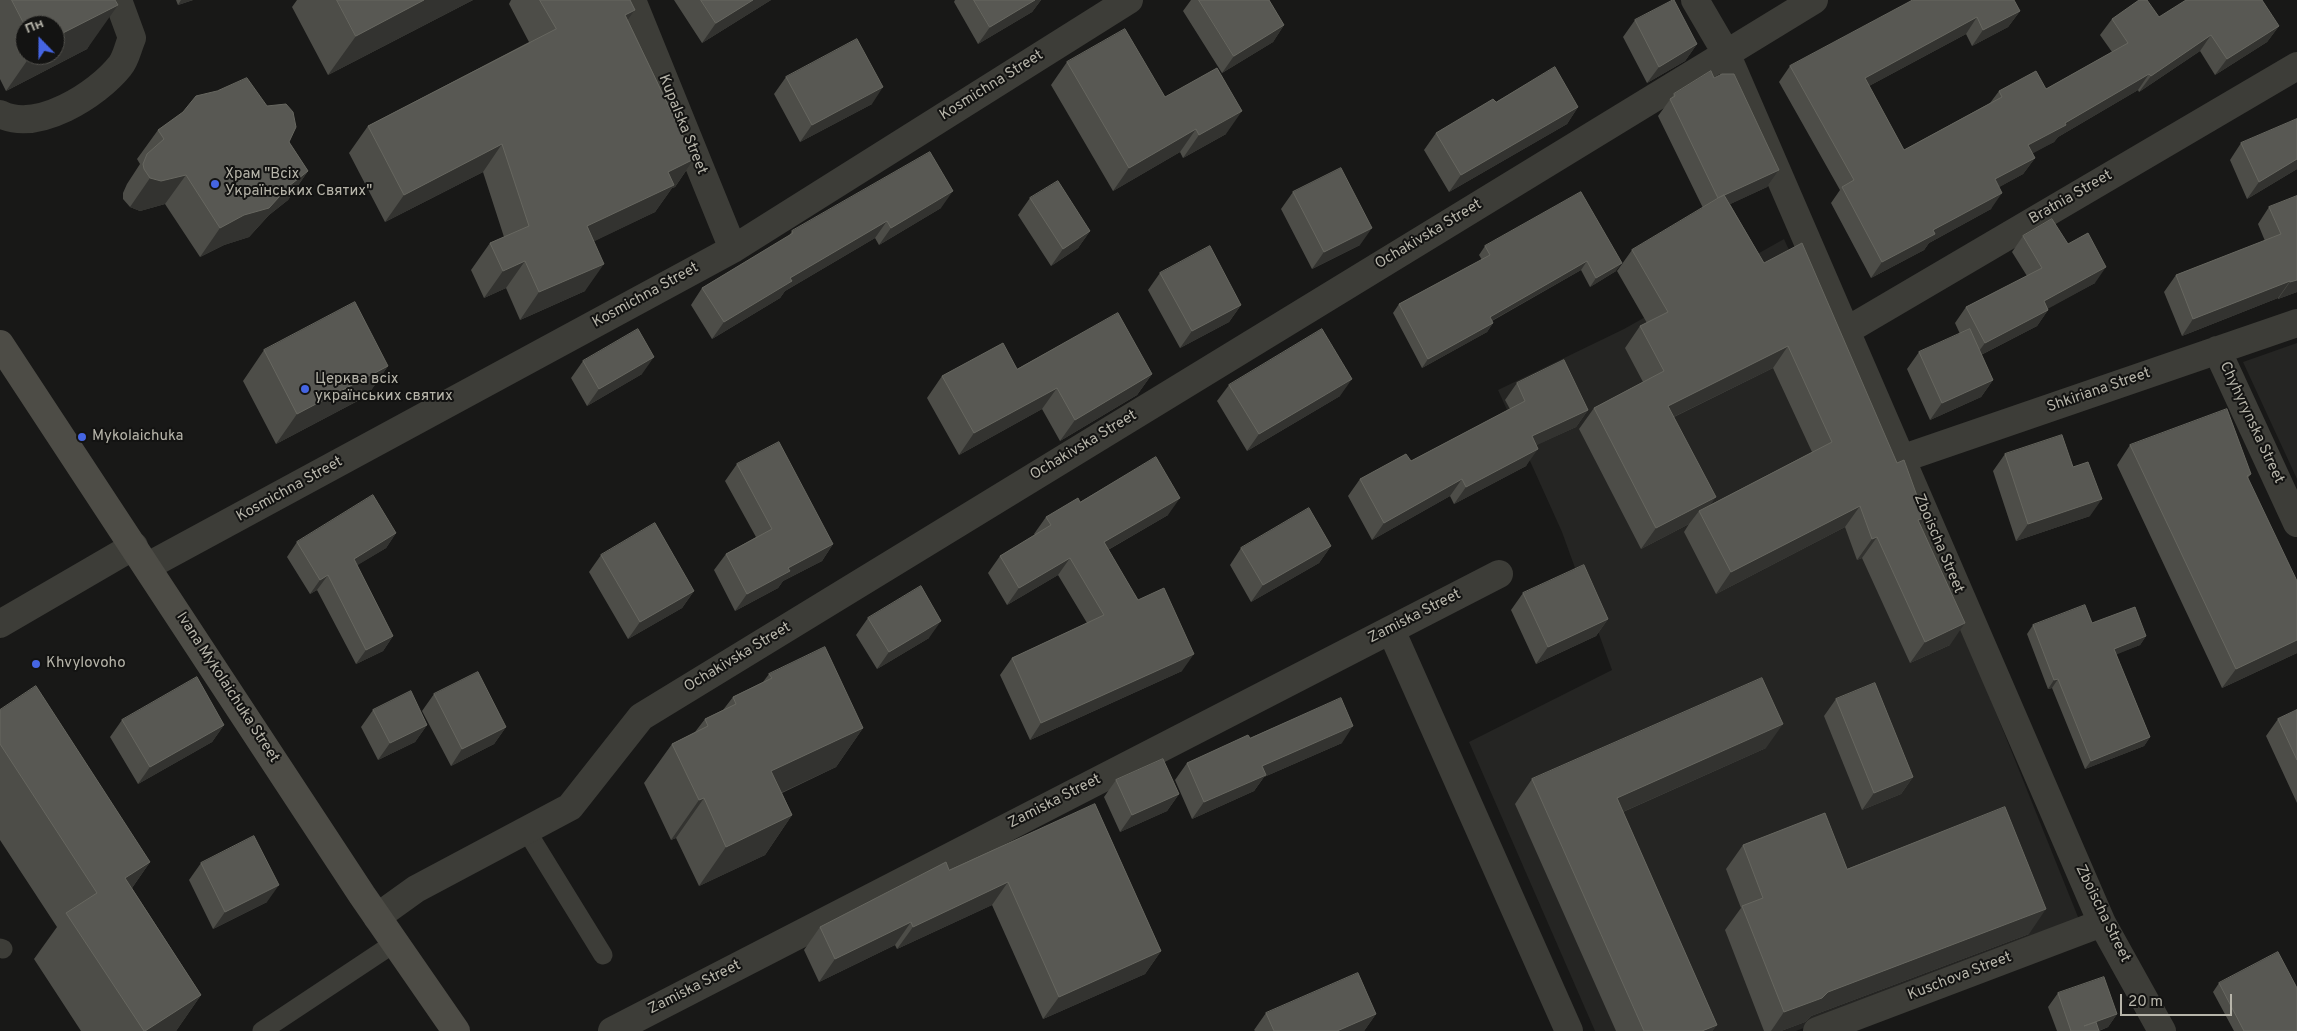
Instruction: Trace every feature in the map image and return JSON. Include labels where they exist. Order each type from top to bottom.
[{"type":"main road","name":"Ivana Mykolaichuka Street","points":[[0,344],[377,917],[456,1031]]},
{"type":"street","name":"Kupalska Street","points":[[632,0],[733,249]]},
{"type":"street","name":"Kosmichna Street","points":[[0,624],[141,556],[733,249],[1129,0]]},
{"type":"street","name":"Zboischa Street","points":[[1695,0],[1726,53],[2102,923],[2162,1031]]},
{"type":"street","name":"Ochakivska Street","points":[[377,917],[416,889],[570,806],[641,718],[1814,0]]},
{"type":"street","points":[[2,118],[14,120],[39,116],[71,106],[102,86],[121,65],[132,38],[119,2]]},
{"type":"street","name":"Bratnia Street","points":[[1846,331],[2297,66]]},
{"type":"street","name":"Shkiriana Street","points":[[1901,458],[2297,323]]},
{"type":"street","name":"Chyhyrynska Street","points":[[2217,350],[2297,523]]},
{"type":"street","name":"Zamiska Street","points":[[612,1031],[1499,574]]},
{"type":"street","points":[[1391,630],[1569,1031]]},
{"type":"street","name":"Kuschova Street","points":[[1817,1031],[2102,923]]},
{"type":"lane","points":[[526,830],[603,955]]},
{"type":"lane","points":[[262,1031],[396,942]]},
{"type":"shaded area","points":[[1784,239],[1966,638],[2080,922],[1796,1031],[1595,1031],[1469,742],[1612,670],[1562,532],[1498,390],[1624,329]]},
{"type":"shaded area","points":[[2297,343],[2297,479],[2243,362]]},
{"type":"building","points":[[12,0],[115,0],[118,5],[65,32],[65,15],[20,15]]},
{"type":"building","points":[[337,0],[424,0],[356,36]]},
{"type":"building","points":[[540,0],[630,0],[635,10],[625,15],[694,159],[668,172],[674,185],[587,226],[604,264],[539,292],[525,261],[503,271],[490,243],[529,226],[502,144],[404,195],[368,126],[556,29]]},
{"type":"building","points":[[701,0],[753,0],[716,23]]},
{"type":"building","points":[[974,0],[1035,0],[990,27]]},
{"type":"building","points":[[1199,0],[1269,0],[1284,25],[1234,56]]},
{"type":"building","points":[[1673,0],[1697,44],[1659,67],[1635,20]]},
{"type":"building","points":[[1913,0],[2014,0],[2020,11],[1983,30],[1977,17],[1865,78],[1904,150],[2002,97],[1999,91],[2036,71],[2046,89],[2128,43],[2112,19],[2139,0],[2147,0],[2159,17],[2186,0],[2262,0],[2279,26],[2227,59],[2211,35],[2151,76],[2149,74],[2065,123],[2066,125],[2028,145],[2035,158],[1995,179],[2002,193],[1933,230],[1935,234],[1882,262],[1842,187],[1854,180],[1790,66]]},
{"type":"building","points":[[1125,29],[1165,97],[1217,68],[1242,111],[1199,135],[1196,129],[1129,168],[1067,62]]},
{"type":"building","points":[[857,39],[883,87],[812,125],[786,77]]},
{"type":"building","points":[[1555,67],[1578,107],[1461,175],[1436,133],[1493,99],[1496,102]]},
{"type":"building","points":[[1711,71],[1714,78],[1722,74],[1734,74],[1779,170],[1718,198],[1670,99],[1675,96],[1674,94]]},
{"type":"building","name":"Храм \"Всіх Українських Святих\"","points":[[247,78],[267,106],[286,104],[293,112],[296,127],[289,142],[308,171],[289,186],[269,208],[244,215],[220,228],[186,175],[161,181],[150,178],[143,164],[147,154],[164,139],[158,130],[183,112],[196,96],[217,91]]},
{"type":"building","points":[[2297,119],[2297,159],[2259,182],[2241,143]]},
{"type":"building","points":[[930,152],[953,191],[891,228],[887,221],[790,278],[792,281],[724,322],[702,288],[793,233],[792,231]]},
{"type":"building","points":[[1341,168],[1372,228],[1324,252],[1293,192]]},
{"type":"building","points":[[1058,181],[1090,231],[1063,249],[1030,198]]},
{"type":"building","points":[[1581,192],[1622,263],[1596,278],[1587,261],[1490,317],[1493,323],[1428,359],[1399,304],[1490,255],[1485,246]]},
{"type":"building","points":[[1724,195],[1764,263],[1802,243],[1897,463],[1904,460],[1925,518],[1918,520],[1965,623],[1925,642],[1877,537],[1872,539],[1860,506],[1731,572],[1699,511],[1832,442],[1788,346],[1668,406],[1716,497],[1656,528],[1594,408],[1664,371],[1640,326],[1668,312],[1632,250]]},
{"type":"building","points":[[2297,196],[2297,280],[2290,281],[2193,319],[2176,275],[2281,234],[2269,207]]},
{"type":"building","points":[[2052,219],[2068,244],[2088,233],[2106,267],[2044,301],[2048,310],[1985,343],[1966,307],[2042,268],[2023,236]]},
{"type":"building","points":[[1210,246],[1241,305],[1192,331],[1160,273]]},
{"type":"building","points":[[355,302],[388,366],[297,414],[264,350]]},
{"type":"building","points":[[1118,313],[1152,374],[1075,420],[1057,388],[974,433],[942,376],[1003,343],[1017,369]]},
{"type":"building","points":[[638,329],[654,357],[599,389],[583,361]]},
{"type":"building","points":[[1322,329],[1352,379],[1259,434],[1229,385]]},
{"type":"building","points":[[1970,329],[1993,380],[1942,403],[1919,352]]},
{"type":"building","points":[[1564,360],[1588,410],[1532,436],[1538,449],[1466,487],[1462,479],[1384,523],[1360,479],[1406,454],[1411,461],[1525,401],[1517,383]]},
{"type":"building","points":[[2227,409],[2251,474],[2247,476],[2297,581],[2297,640],[2236,669],[2130,445]]},
{"type":"building","points":[[2062,435],[2073,467],[2088,462],[2102,499],[2028,524],[2005,454]]},
{"type":"building","points":[[779,442],[833,544],[788,568],[790,571],[747,594],[726,554],[772,529],[737,464]]},
{"type":"building","points":[[1156,457],[1180,498],[1104,542],[1138,600],[1164,588],[1194,654],[1041,723],[1012,658],[1104,615],[1070,558],[1019,588],[1000,556],[1051,525],[1046,517],[1078,498],[1080,502]]},
{"type":"building","points":[[373,495],[396,533],[354,559],[393,636],[366,650],[328,575],[320,580],[297,542]]},
{"type":"building","points":[[1309,508],[1331,546],[1263,585],[1241,548]]},
{"type":"building","points":[[655,523],[694,591],[640,622],[601,555]]},
{"type":"building","points":[[1584,565],[1608,619],[1548,647],[1523,593]]},
{"type":"building","points":[[921,586],[941,621],[889,652],[868,618]]},
{"type":"building","points":[[2085,605],[2092,623],[2135,607],[2146,636],[2114,649],[2150,737],[2091,761],[2058,679],[2054,680],[2033,625]]},
{"type":"building","points":[[825,647],[863,728],[771,771],[792,815],[726,847],[704,798],[699,800],[672,744],[708,726],[705,719],[736,704],[733,697],[772,678],[769,674]]},
{"type":"building","points":[[478,672],[506,727],[462,749],[434,694]]},
{"type":"building","points":[[197,677],[224,725],[150,767],[122,720]]},
{"type":"building","points":[[1762,678],[1783,724],[1617,798],[1717,1025],[1702,1031],[1644,1031],[1532,779]]},
{"type":"building","points":[[1875,683],[1913,777],[1874,793],[1836,699]]},
{"type":"building","points":[[36,686],[150,862],[125,878],[201,995],[145,1031],[66,913],[97,893],[0,744],[0,710]]},
{"type":"building","points":[[411,691],[427,725],[390,743],[373,710]]},
{"type":"building","points":[[1341,698],[1353,726],[1262,766],[1266,775],[1204,802],[1187,763],[1248,735],[1250,738]]},
{"type":"building","points":[[2297,710],[2297,760],[2278,719]]},
{"type":"building","points":[[1163,759],[1179,794],[1132,815],[1116,780]]},
{"type":"building","points":[[1095,804],[1161,951],[1059,997],[1008,882],[913,927],[911,922],[835,959],[820,927],[946,862],[949,870]]},
{"type":"building","points":[[2005,807],[2046,909],[1828,992],[1822,998],[1784,1012],[1742,906],[1763,898],[1743,845],[1825,813],[1847,869]]},
{"type":"building","points":[[254,836],[279,885],[225,912],[201,863]]},
{"type":"building","points":[[2278,952],[2297,988],[2297,1031],[2244,1031],[2219,983]]},
{"type":"building","points":[[1358,973],[1376,1014],[1337,1031],[1274,1031],[1266,1013]]},
{"type":"building","points":[[2104,977],[2117,1014],[2084,1026],[2096,1022],[2099,1031],[2071,1031],[2058,993]]},
{"type":"place","name":"Храм \"Всіх Українських Святих\"","points":[[215,184]]},
{"type":"place","name":"Церква всіх українських святих","points":[[305,389]]},
{"type":"place","name":"Mykolaichuka","points":[[82,437]]},
{"type":"place","name":"Khvylovoho","points":[[36,664]]}]
